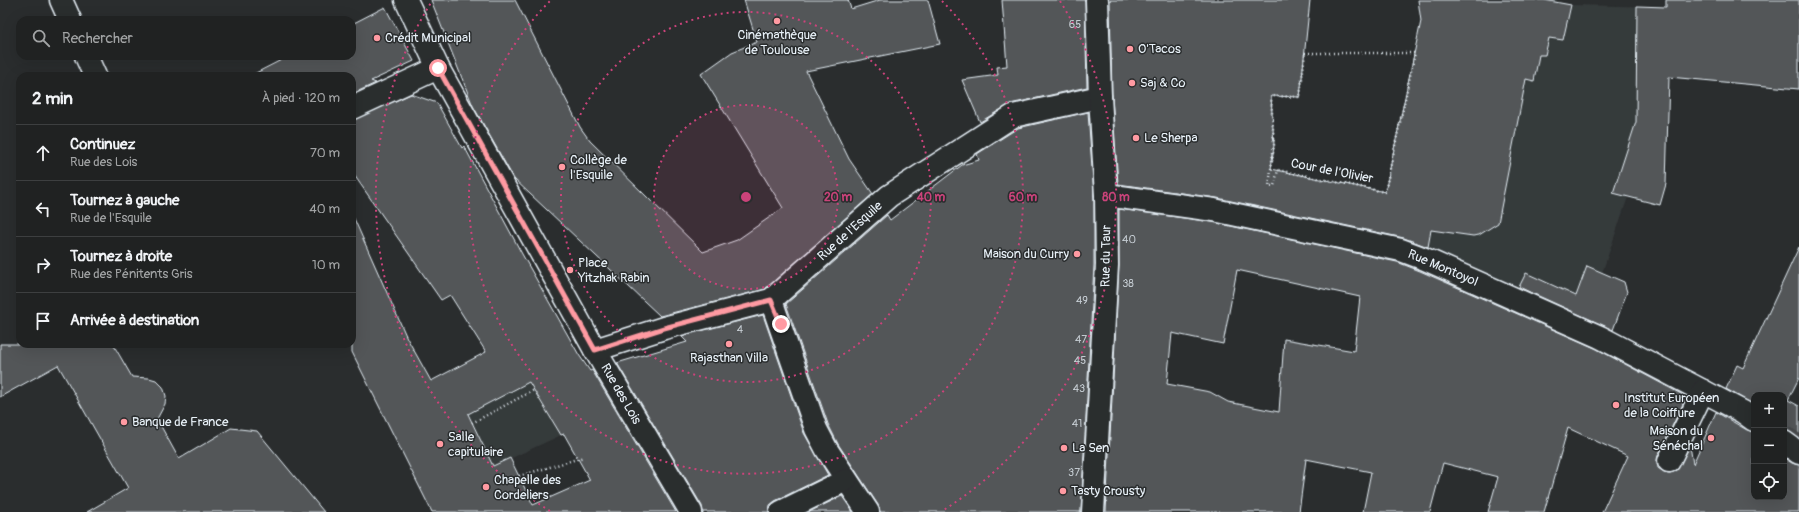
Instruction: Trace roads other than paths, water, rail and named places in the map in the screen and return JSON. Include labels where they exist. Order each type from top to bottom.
[{"type":"street","points":[[61,0],[68,16]]},
{"type":"street","name":"Rue des Lois","points":[[406,0],[438,68],[595,350],[690,512]]},
{"type":"street","name":"Rue du Taur","points":[[1093,512],[1107,265],[1106,195],[1100,97],[1097,0]]},
{"type":"street","points":[[88,60],[93,72]]},
{"type":"street","points":[[356,106],[438,68]]},
{"type":"street","name":"Rue de l'Esquile","points":[[595,350],[664,328],[771,300],[889,196],[1013,116],[1100,97]]},
{"type":"street","name":"Rue Montoyol","points":[[1106,195],[1214,210],[1401,250],[1425,259],[1600,337],[1743,412],[1751,418]]},
{"type":"street","points":[[771,300],[816,429],[846,480],[868,512]]},
{"type":"street","points":[[1669,462],[1703,391]]},
{"type":"street","points":[[781,512],[846,480]]},
{"type":"tunnel","points":[[1796,437],[1799,433]]},
{"type":"place","name":"Cinémathèque de Toulouse","points":[[777,21]]},
{"type":"place","name":"Crédit Municipal","points":[[377,38]]},
{"type":"place","name":"O'Tacos","points":[[1130,49]]},
{"type":"place","name":"Saj & Co","points":[[1132,83]]},
{"type":"place","name":"Le Sherpa","points":[[1136,138]]},
{"type":"place","name":"Collège de l'Esquile","points":[[562,167]]},
{"type":"place","name":"Maison du Curry","points":[[1077,254]]},
{"type":"place","name":"Place Yitzhak Rabin","points":[[570,270]]},
{"type":"place","name":"Rajasthan Villa","points":[[729,344]]},
{"type":"place","name":"Institut Européen de la Coiffure","points":[[1616,405]]},
{"type":"place","name":"Banque de France","points":[[124,422]]},
{"type":"place","name":"Maison du Sénéchal","points":[[1711,438]]},
{"type":"place","name":"Salle capitulaire","points":[[440,444]]},
{"type":"place","name":"La Sen","points":[[1064,448]]},
{"type":"place","name":"Chapelle des Cordeliers","points":[[486,487]]},
{"type":"place","name":"Tasty Crousty","points":[[1063,491]]}]
